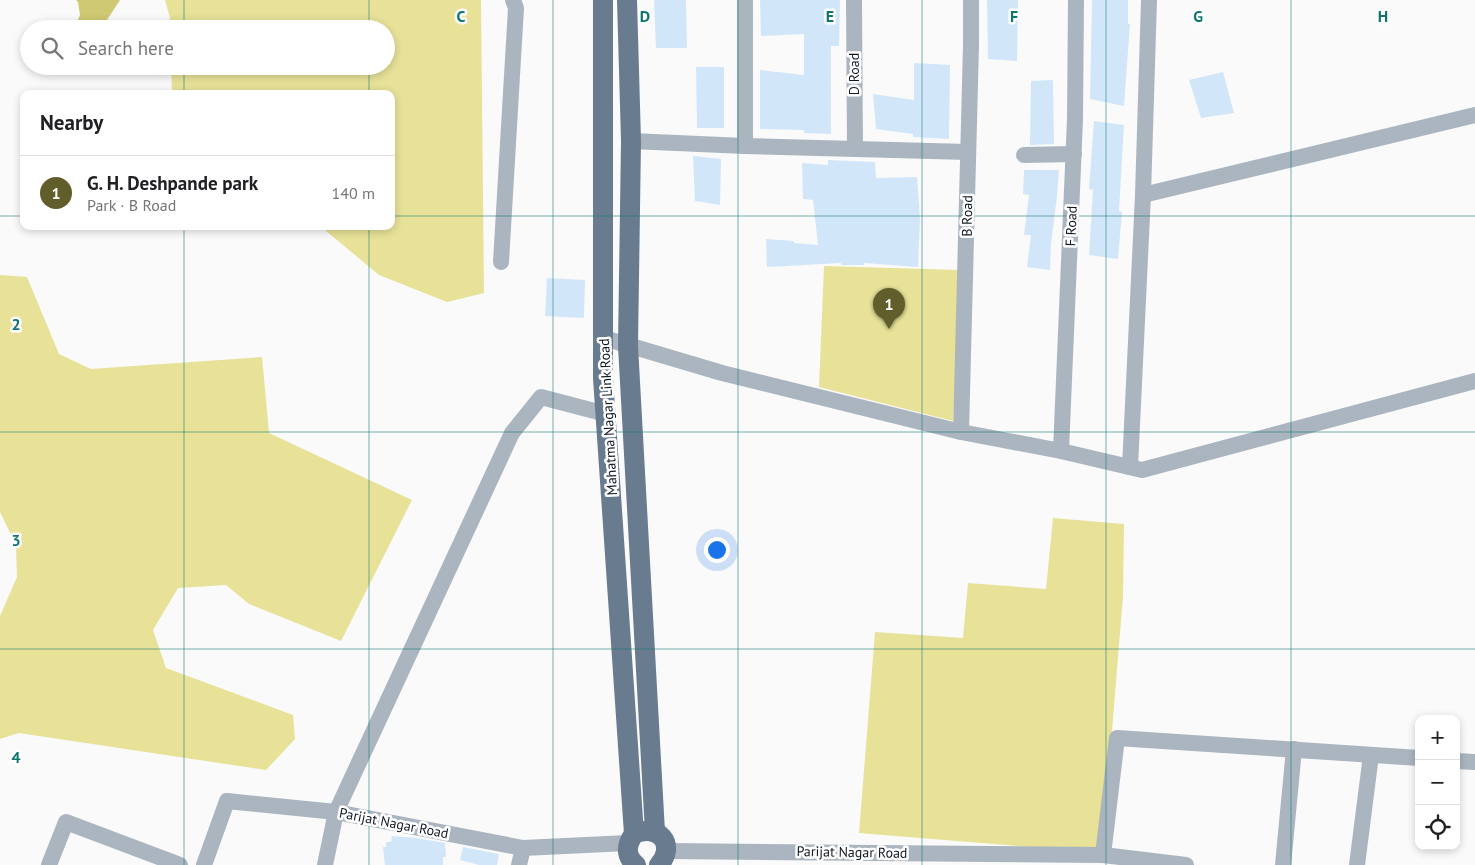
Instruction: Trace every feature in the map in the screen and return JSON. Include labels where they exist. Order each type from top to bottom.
[{"type":"main road","name":"Mahatma Nagar Link Road","points":[[603,0],[603,378],[632,839],[628,855],[635,865]]},
{"type":"main road","name":"Mahatma Nagar Link Road","points":[[627,0],[631,141],[628,346],[655,832]]},
{"type":"main road","points":[[632,839],[644,830],[655,832],[664,840],[663,858]]},
{"type":"street","points":[[501,262],[516,8],[513,0]]},
{"type":"street","points":[[745,0],[745,146]]},
{"type":"street","name":"D Road","points":[[854,0],[855,149]]},
{"type":"street","name":"B Road","points":[[962,432],[971,0]]},
{"type":"street","name":"F Road","points":[[1061,451],[1074,154],[1076,0]]},
{"type":"street","points":[[1130,467],[1143,195],[1149,0]]},
{"type":"street","points":[[1143,195],[1475,115]]},
{"type":"street","points":[[631,141],[968,152]]},
{"type":"street","points":[[1024,155],[1074,154]]},
{"type":"street","points":[[604,338],[722,373],[962,432],[1061,451],[1142,470],[1475,381]]},
{"type":"street","points":[[325,865],[336,812],[512,433],[541,397],[606,414]]},
{"type":"street","points":[[1103,855],[1117,738],[1415,758]]},
{"type":"street","points":[[1283,865],[1294,750]]},
{"type":"street","points":[[1358,865],[1371,755]]},
{"type":"street","points":[[1460,761],[1475,762]]},
{"type":"street","name":"Parijat Nagar Road","points":[[204,865],[227,801],[336,812],[523,848],[632,839]]},
{"type":"street","points":[[49,865],[66,822],[180,865]]},
{"type":"street","points":[[519,865],[523,848]]},
{"type":"street","name":"Parijat Nagar Road","points":[[663,858],[1103,855],[1186,865]]},
{"type":"shaded area","points":[[76,0],[120,0],[107,20],[78,20],[80,15]]},
{"type":"shaded area","points":[[165,0],[481,0],[484,293],[447,302],[379,275],[325,230],[395,230],[395,90],[172,90],[171,75],[395,75],[395,20],[170,20]]},
{"type":"shaded area","points":[[824,266],[960,270],[953,421],[819,387]]},
{"type":"shaded area","points":[[0,275],[27,277],[59,354],[91,369],[262,357],[269,433],[412,500],[341,641],[249,604],[226,585],[178,588],[153,630],[166,668],[293,715],[295,739],[266,770],[19,733],[0,739],[0,616],[17,577],[16,545],[0,512]]},
{"type":"shaded area","points":[[1053,518],[1124,524],[1123,596],[1102,853],[859,833],[875,632],[963,638],[968,583],[1046,589]]},
{"type":"building","points":[[654,0],[686,0],[687,48],[656,48]]},
{"type":"building","points":[[760,0],[840,0],[839,46],[831,46],[831,134],[804,133],[804,130],[760,129],[760,70],[804,75],[804,34],[761,36]]},
{"type":"building","points":[[987,0],[1018,0],[1017,61],[988,59]]},
{"type":"building","points":[[1092,0],[1128,0],[1128,24],[1130,24],[1124,106],[1090,99]]},
{"type":"building","points":[[914,63],[950,65],[949,139],[913,137],[913,134],[876,129],[873,94],[914,100]]},
{"type":"building","points":[[696,67],[724,67],[724,128],[697,128]]},
{"type":"building","points":[[1223,72],[1234,113],[1201,118],[1189,80]]},
{"type":"building","points":[[1053,80],[1054,144],[1030,145],[1031,81]]},
{"type":"building","points":[[1094,121],[1124,125],[1119,211],[1122,212],[1118,259],[1089,255],[1093,190],[1089,189]]},
{"type":"building","points":[[693,156],[721,159],[720,205],[695,201]]},
{"type":"building","points":[[828,160],[875,162],[876,178],[917,177],[920,220],[918,267],[864,263],[864,265],[841,265],[841,263],[767,267],[766,239],[818,245],[813,200],[803,199],[802,163],[828,165]]},
{"type":"building","points":[[1024,170],[1059,170],[1050,270],[1027,267],[1031,235],[1024,235],[1029,195],[1023,194]]},
{"type":"building","points":[[547,278],[585,280],[584,318],[545,316]]},
{"type":"building","points":[[392,836],[445,843],[446,857],[443,857],[443,865],[385,865],[383,847],[386,847],[386,842],[391,842]]},
{"type":"building","points":[[463,847],[499,854],[497,865],[479,865],[460,860]]},
{"type":"place","name":"G. H. Deshpande park","points":[[889,329]]}]
